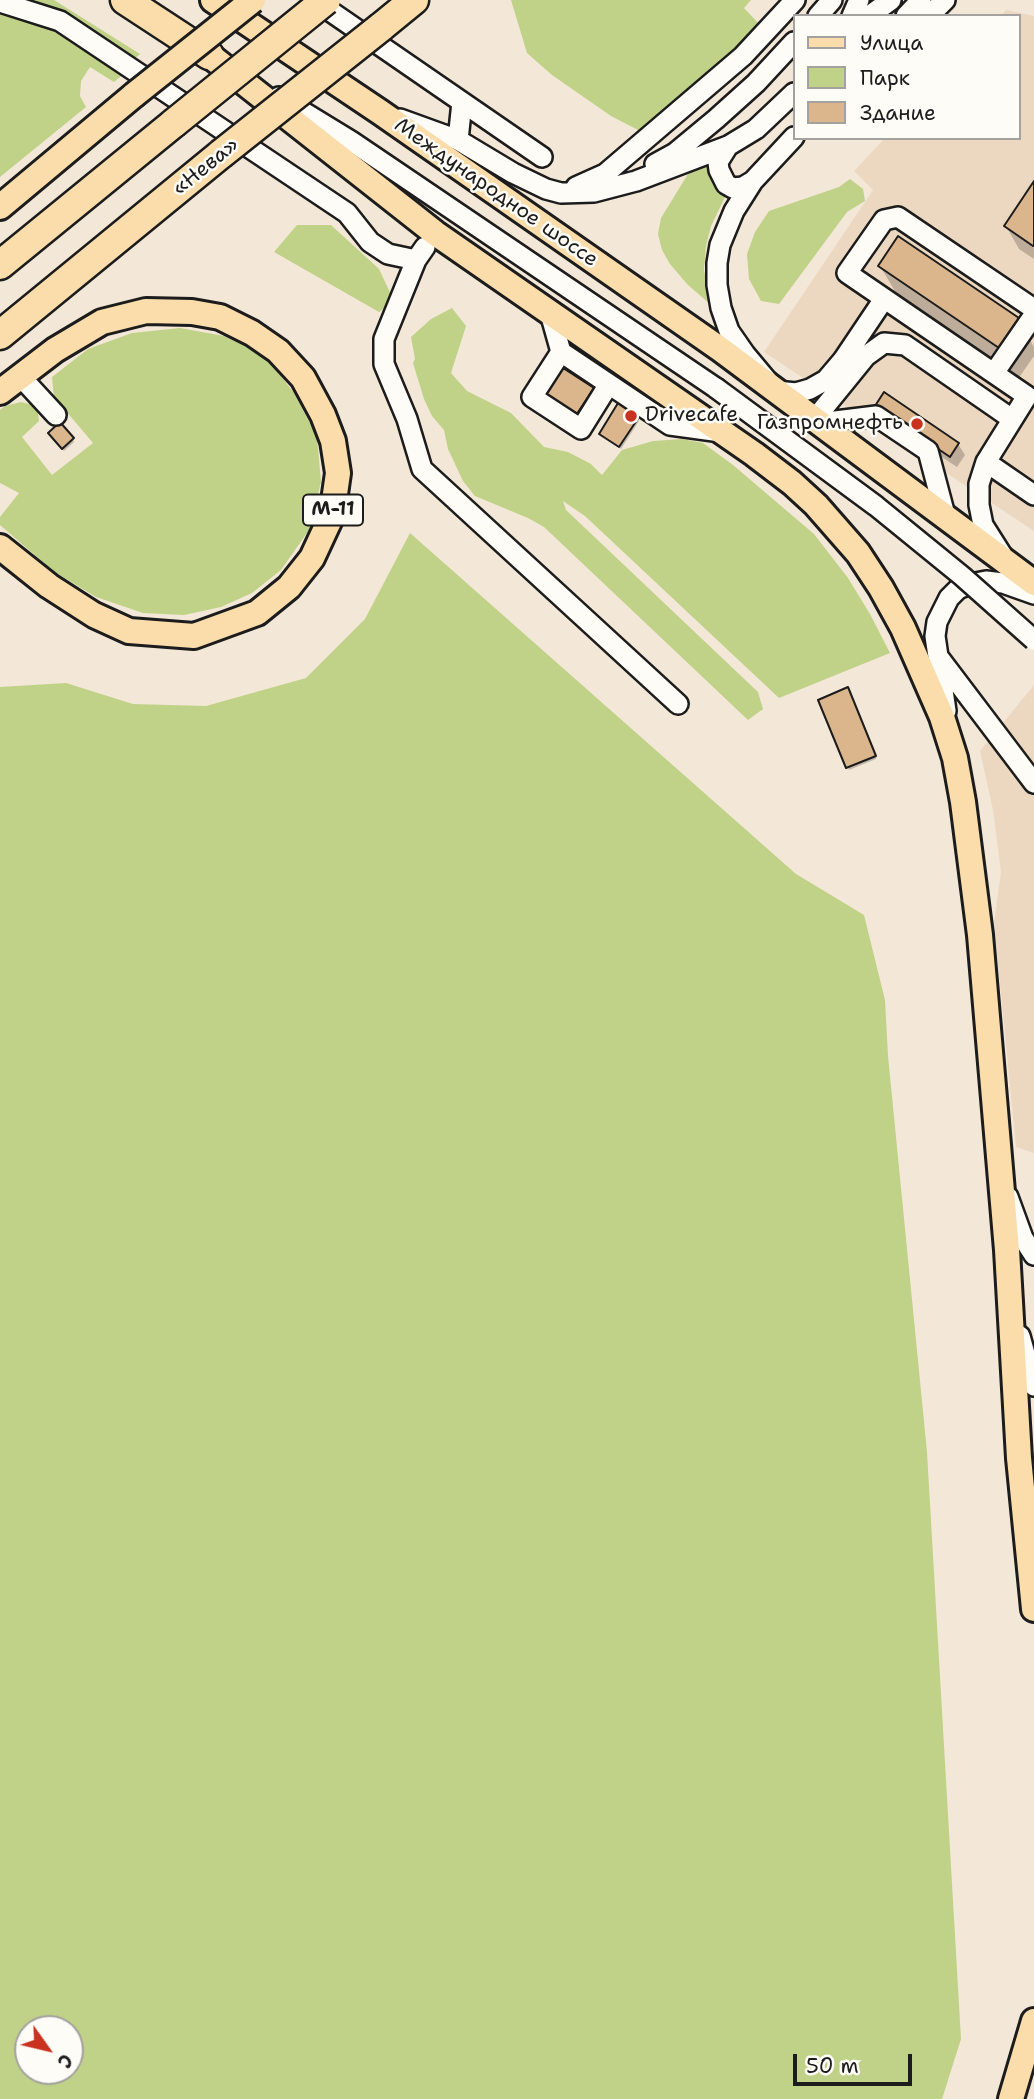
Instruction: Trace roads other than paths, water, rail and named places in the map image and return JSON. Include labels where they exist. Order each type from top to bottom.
[{"type":"highway","points":[[125,0],[209,55]]},
{"type":"highway","points":[[0,265],[326,0]]},
{"type":"highway","name":"«Нева»","points":[[0,335],[414,0]]},
{"type":"main road","name":"Международное шоссе","points":[[214,0],[380,112],[776,391],[1034,583]]},
{"type":"main road","points":[[0,207],[253,0]]},
{"type":"main road","points":[[209,55],[435,233],[792,483],[816,505],[858,553],[892,607],[919,662],[955,758],[963,802],[980,935],[1001,1180],[1019,1458],[1034,1609]]},
{"type":"main road","name":"М-11","points":[[0,392],[55,350],[102,322],[146,311],[192,312],[220,317],[278,351],[303,378],[323,415],[333,441],[338,473],[332,515],[312,558],[289,587],[257,613],[194,636],[129,631],[93,615],[49,586],[0,547]]},
{"type":"main road","points":[[1011,2099],[1034,2021]]},
{"type":"street","points":[[314,0],[542,158]]},
{"type":"street","points":[[568,193],[605,174],[743,56],[794,0]]},
{"type":"street","points":[[869,14],[881,0]]},
{"type":"street","points":[[870,14],[891,0]]},
{"type":"street","points":[[908,14],[921,0]]},
{"type":"street","points":[[920,14],[932,0]]},
{"type":"street","points":[[928,14],[945,0]]},
{"type":"street","points":[[0,2],[60,22],[347,214],[370,242],[388,254],[420,254],[384,339],[384,364],[407,419],[422,469],[678,704]]},
{"type":"street","points":[[802,14],[825,4]]},
{"type":"street","points":[[568,193],[606,180],[663,141],[762,54],[792,20]]},
{"type":"street","points":[[615,187],[675,153],[756,83],[792,44]]},
{"type":"street","points":[[209,55],[351,141],[716,388],[886,514],[1034,640]]},
{"type":"street","points":[[380,112],[458,141],[547,189],[568,193],[615,187],[728,146],[756,129],[792,95]]},
{"type":"street","points":[[458,141],[462,103]]},
{"type":"street","points":[[792,139],[753,181],[727,226],[717,263],[721,308],[729,331],[776,391],[796,393],[826,380],[843,360],[884,299]]},
{"type":"street","points":[[727,226],[801,140]]},
{"type":"street","points":[[728,146],[718,162],[726,184],[733,188],[743,187],[753,181]]},
{"type":"street","points":[[1006,562],[984,525],[979,505],[979,484],[986,462],[1012,419],[1032,394],[994,373],[847,273],[884,220],[898,217],[1034,309]]},
{"type":"street","points":[[550,313],[561,352],[670,425],[722,432]]},
{"type":"street","points":[[994,373],[1034,314]]},
{"type":"street","points":[[816,421],[866,356],[884,343],[905,345],[1012,419]]},
{"type":"street","points":[[561,352],[532,397],[581,429],[609,384]]},
{"type":"street","points":[[20,376],[56,415]]},
{"type":"street","points":[[816,421],[877,416],[928,451],[946,519]]},
{"type":"street","points":[[986,462],[1034,495]]},
{"type":"street","points":[[955,758],[936,654],[937,622],[942,609],[958,589],[986,581],[1003,583],[1034,594]]},
{"type":"street","points":[[892,607],[936,654],[1034,783]]},
{"type":"street","points":[[1001,1180],[1023,1238],[1034,1255]]},
{"type":"street","points":[[1008,1280],[1021,1344],[1034,1386]]},
{"type":"place","name":"Drivecafe","points":[[631,416]]},
{"type":"place","name":"Газпромнефть","points":[[917,424]]}]
